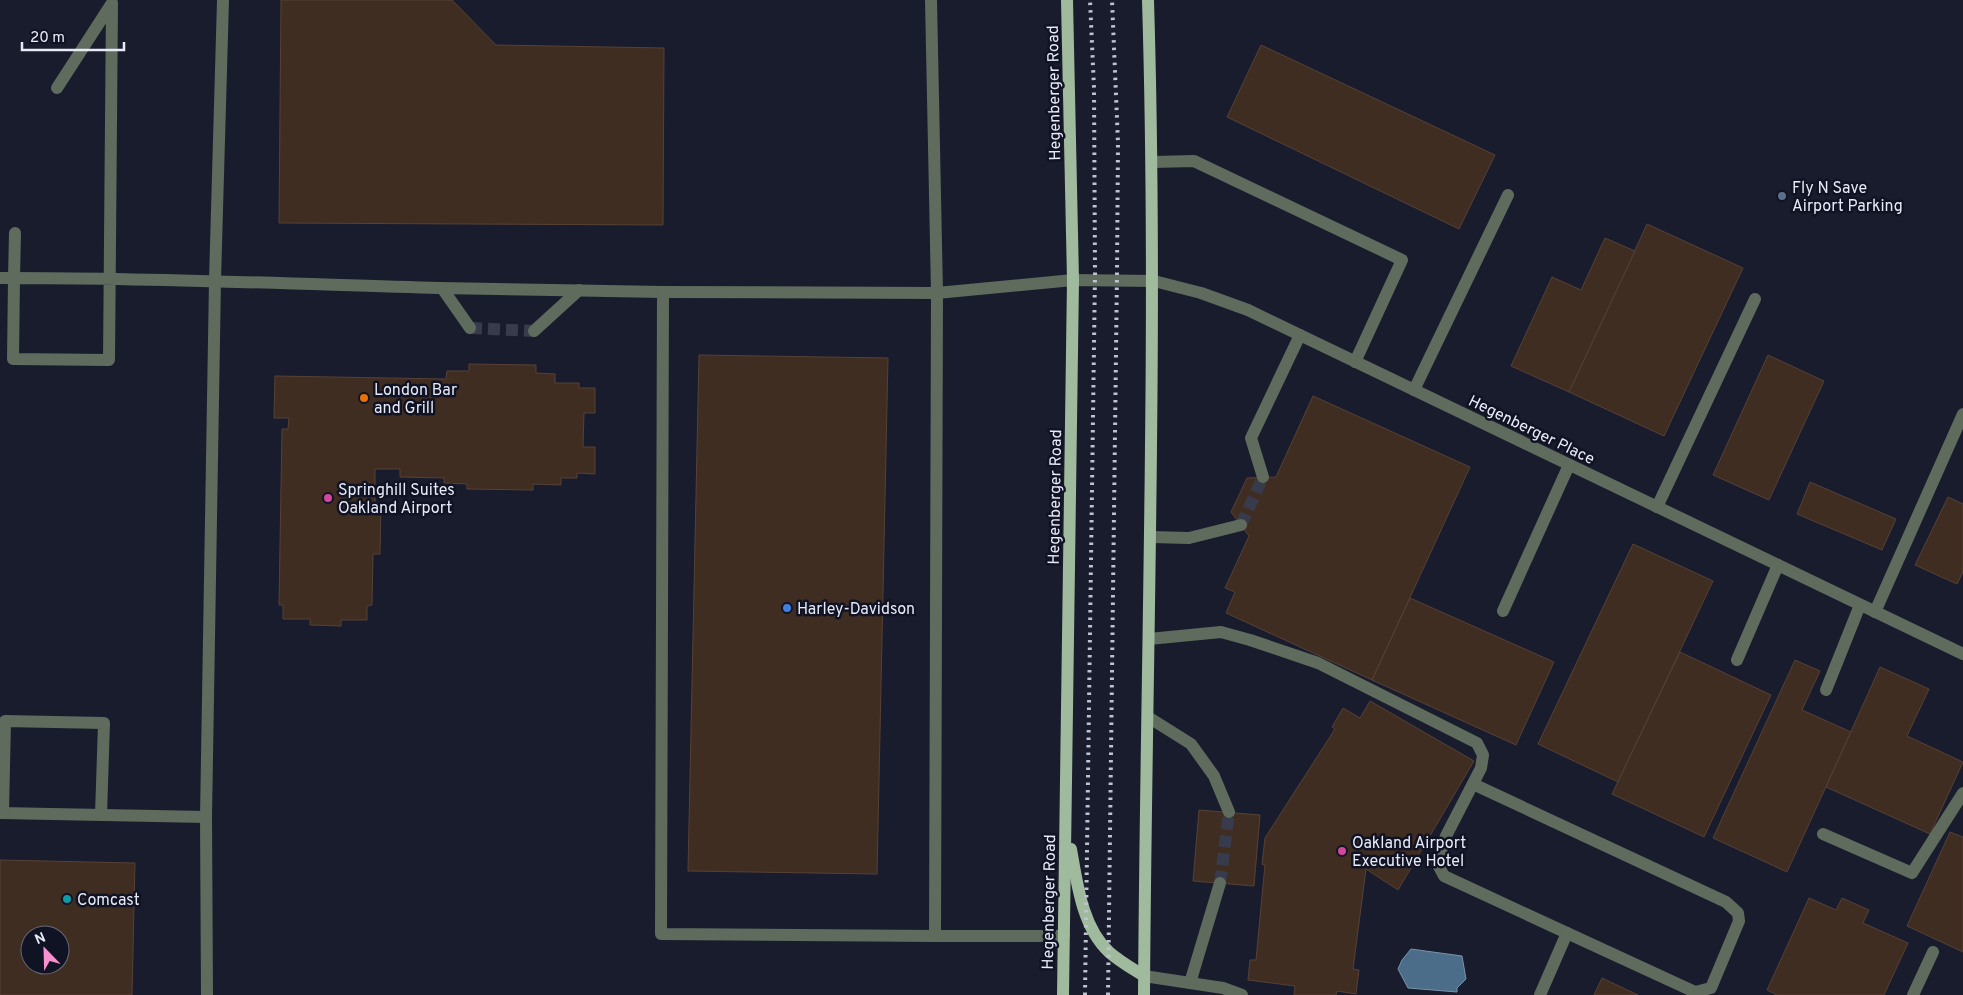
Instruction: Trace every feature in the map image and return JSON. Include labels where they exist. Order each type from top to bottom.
[{"type":"main road","name":"Hegenberger Road","points":[[1063,995],[1073,280],[1067,0]]},
{"type":"main road","points":[[1144,995],[1154,281],[1153,162],[1148,0]]},
{"type":"main road","points":[[1066,822],[1080,898],[1094,931],[1109,952],[1144,976]]},
{"type":"street","points":[[207,995],[206,817],[223,0]]},
{"type":"street","points":[[931,0],[937,294],[934,936]]},
{"type":"street","points":[[15,233],[13,359],[109,360],[112,3],[56,88]]},
{"type":"street","points":[[1153,162],[1194,161],[1402,260],[1355,362]]},
{"type":"street","points":[[1414,390],[1508,195]]},
{"type":"street","name":"Hegenberger Place","points":[[0,278],[216,280],[442,288],[663,292],[937,294],[1073,280],[1154,281],[1201,293],[1248,310],[1963,654]]},
{"type":"street","points":[[442,288],[470,328]]},
{"type":"street","points":[[534,331],[579,290]]},
{"type":"street","points":[[663,292],[661,934],[1064,936]]},
{"type":"street","points":[[1657,507],[1755,298]]},
{"type":"street","points":[[1263,477],[1252,438],[1300,335]]},
{"type":"street","points":[[1875,612],[1963,414]]},
{"type":"street","points":[[1503,611],[1569,465]]},
{"type":"street","points":[[1151,537],[1189,538],[1240,525]]},
{"type":"street","points":[[1737,660],[1778,565]]},
{"type":"street","points":[[1826,690],[1860,605]]},
{"type":"street","points":[[1149,638],[1221,632],[1318,663],[1476,743],[1483,755],[1481,768],[1446,836],[1437,863],[1444,876],[1695,992],[1711,988],[1739,921],[1738,913],[1726,902],[1473,784]]},
{"type":"street","points":[[1148,717],[1191,744],[1214,776],[1229,812]]},
{"type":"street","points":[[101,815],[104,723],[5,720],[2,813],[101,815],[206,817]]},
{"type":"street","points":[[1823,834],[1912,873],[1963,793]]},
{"type":"street","points":[[1190,983],[1220,883]]},
{"type":"street","points":[[1540,995],[1567,933]]},
{"type":"street","points":[[1913,995],[1933,952]]},
{"type":"street","points":[[1144,976],[1223,988],[1242,995]]},
{"type":"water","points":[[1411,949],[1462,956],[1466,979],[1457,988],[1457,992],[1408,988],[1398,969],[1402,960]]},
{"type":"building","points":[[281,0],[452,0],[496,45],[664,48],[663,225],[279,223]]},
{"type":"building","points":[[1261,45],[1495,155],[1459,229],[1227,117]]},
{"type":"building","points":[[1647,224],[1743,268],[1664,436],[1569,392]]},
{"type":"building","points":[[1605,238],[1635,251],[1569,392],[1511,366],[1552,277],[1581,290]]},
{"type":"building","points":[[699,355],[888,358],[877,874],[688,871]]},
{"type":"building","points":[[1768,355],[1824,381],[1769,500],[1713,475]]},
{"type":"building","name":"Springhill Suites Oakland Airport","points":[[469,364],[536,365],[536,373],[555,374],[555,383],[579,383],[579,388],[595,388],[595,413],[584,413],[583,447],[595,447],[595,474],[577,473],[577,478],[561,478],[561,485],[533,484],[533,490],[467,489],[467,484],[444,483],[444,478],[400,477],[400,469],[375,469],[375,505],[381,505],[380,554],[373,554],[372,605],[367,606],[367,620],[341,620],[341,626],[310,625],[310,619],[283,619],[283,605],[279,605],[282,429],[288,429],[289,418],[274,418],[275,376],[446,379],[447,371],[469,371]]},
{"type":"building","points":[[1313,396],[1470,467],[1372,680],[1226,613],[1235,592],[1225,588],[1249,536],[1231,512],[1247,478],[1276,477]]},
{"type":"building","points":[[1810,482],[1896,519],[1882,550],[1797,514]]},
{"type":"building","points":[[1948,497],[1963,504],[1963,572],[1957,584],[1915,565]]},
{"type":"building","points":[[1633,544],[1713,581],[1618,782],[1538,744]]},
{"type":"building","points":[[1410,598],[1554,662],[1516,745],[1372,680]]},
{"type":"building","points":[[1680,652],[1771,695],[1704,837],[1612,794]]},
{"type":"building","points":[[1795,660],[1820,671],[1802,710],[1851,732],[1787,872],[1713,838]]},
{"type":"building","points":[[1880,667],[1929,689],[1907,736],[1963,762],[1930,834],[1826,787]]},
{"type":"building","name":"Oakland Airport Executive Hotel","points":[[1370,701],[1474,761],[1398,890],[1366,869],[1353,969],[1359,970],[1356,994],[1337,991],[1336,995],[1294,995],[1295,986],[1248,980],[1250,960],[1256,960],[1265,865],[1262,864],[1265,838],[1335,729],[1332,727],[1343,708],[1360,718]]},
{"type":"building","points":[[1199,810],[1260,815],[1254,886],[1193,881]]},
{"type":"building","points":[[1950,832],[1963,837],[1963,952],[1907,926]]},
{"type":"building","name":"Comcast","points":[[0,860],[135,863],[132,995],[0,995]]},
{"type":"building","points":[[1809,898],[1836,910],[1842,898],[1869,910],[1863,923],[1908,943],[1884,995],[1777,995],[1767,990]]},
{"type":"building","points":[[1602,978],[1638,995],[1594,995]]},
{"type":"tunnel","points":[[470,328],[534,331]]},
{"type":"tunnel","points":[[1241,525],[1263,477]]},
{"type":"tunnel","points":[[1220,883],[1229,812]]},
{"type":"railway","points":[[1085,995],[1095,273],[1094,88],[1090,0]]},
{"type":"railway","points":[[1108,995],[1118,143],[1112,0]]},
{"type":"place","name":"Fly N Save Airport Parking","points":[[1782,196]]},
{"type":"place","name":"London Bar and Grill","points":[[364,398]]},
{"type":"place","name":"Springhill Suites Oakland Airport","points":[[328,498]]},
{"type":"place","name":"Harley-Davidson","points":[[787,608]]},
{"type":"place","name":"Oakland Airport Executive Hotel","points":[[1342,851]]},
{"type":"place","name":"Comcast","points":[[67,899]]}]
